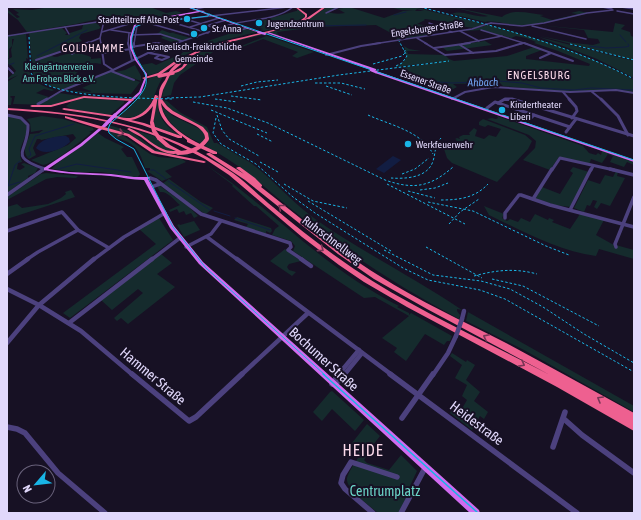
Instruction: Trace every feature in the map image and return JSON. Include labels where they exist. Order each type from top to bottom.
[{"type":"highway","points":[[297,7],[301,11],[309,12],[323,7]]},
{"type":"highway","points":[[297,7],[306,16],[297,22]]},
{"type":"highway","points":[[145,77],[160,74],[195,52],[220,42],[297,22],[312,15],[323,7]]},
{"type":"highway","points":[[250,190],[204,162],[168,146],[156,135],[152,123],[162,88],[168,75],[178,64],[192,55],[210,47],[291,26],[310,18],[323,7]]},
{"type":"highway","points":[[145,77],[159,76],[175,72],[183,68],[190,58],[210,47]]},
{"type":"highway","points":[[180,61],[165,75],[160,84],[158,99],[160,109],[166,121],[175,131],[192,142]]},
{"type":"highway","points":[[7,108],[86,119],[133,131],[140,134],[152,146],[175,153],[191,151],[202,146],[207,139],[203,129],[175,116],[166,109],[161,99],[162,88]]},
{"type":"highway","points":[[7,108],[52,106],[84,97],[130,100]]},
{"type":"highway","points":[[130,100],[79,98],[71,100],[65,105],[67,109],[128,119],[141,116],[148,111],[158,99]]},
{"type":"highway","points":[[32,106],[73,110]]},
{"type":"highway","name":"Ruhrschnellweg","points":[[7,108],[58,112],[91,118],[152,133],[212,161],[231,173],[312,242],[366,280],[413,307],[586,399],[634,427]]},
{"type":"highway","name":"Ruhrschnellweg","points":[[7,108],[44,109],[88,114],[156,131],[181,141],[233,169],[267,195],[307,229],[360,267],[425,306],[563,378],[634,418]]},
{"type":"highway","points":[[60,116],[102,126],[128,135],[154,152],[204,162]]},
{"type":"highway","points":[[114,116],[149,126],[192,142],[214,153],[245,173],[259,185],[267,195]]},
{"type":"main road","points":[[187,7],[213,15]]},
{"type":"main road","points":[[190,7],[213,15]]},
{"type":"main road","points":[[139,23],[168,18],[198,10]]},
{"type":"main road","name":"Essener Straße","points":[[213,15],[634,160]]},
{"type":"main road","name":"Essener Straße","points":[[213,15],[259,31]]},
{"type":"main road","points":[[45,169],[75,149],[114,116],[141,87],[145,77],[134,59],[131,48],[132,33],[139,23],[168,18]]},
{"type":"main road","name":"Essener Straße","points":[[328,54],[634,160]]},
{"type":"main road","points":[[45,169],[63,172],[112,175],[133,180],[148,178]]},
{"type":"main road","points":[[148,178],[154,186],[165,209],[165,213]]},
{"type":"main road","points":[[148,178],[165,213]]},
{"type":"main road","name":"Bochumer Straße","points":[[165,213],[186,247],[213,276],[476,513]]},
{"type":"street","points":[[198,10],[205,7]]},
{"type":"street","points":[[236,13],[284,7]]},
{"type":"street","points":[[168,18],[185,19],[288,7]]},
{"type":"street","points":[[38,104],[57,93],[167,46],[236,23],[290,11],[293,7]]},
{"type":"street","points":[[333,7],[341,7]]},
{"type":"street","points":[[326,13],[341,7]]},
{"type":"street","points":[[602,7],[634,14]]},
{"type":"street","points":[[621,7],[634,9]]},
{"type":"street","name":"Engelsburger Straße","points":[[328,54],[356,47],[472,30],[491,23],[515,26],[531,25],[587,13],[613,10]]},
{"type":"street","points":[[190,28],[219,18]]},
{"type":"street","points":[[161,19],[208,33]]},
{"type":"street","points":[[185,19],[232,33],[247,28]]},
{"type":"street","points":[[208,26],[226,20]]},
{"type":"street","points":[[104,21],[100,38],[104,65],[134,80]]},
{"type":"street","points":[[7,36],[104,21],[139,23],[162,27],[197,37]]},
{"type":"street","points":[[128,22],[139,23]]},
{"type":"street","points":[[102,32],[139,23]]},
{"type":"street","points":[[218,23],[228,26]]},
{"type":"street","points":[[430,23],[452,32]]},
{"type":"street","points":[[169,29],[180,25]]},
{"type":"street","name":"Engelsburger Straße","points":[[531,25],[586,39]]},
{"type":"street","points":[[65,27],[69,34]]},
{"type":"street","points":[[150,34],[162,27]]},
{"type":"street","points":[[110,29],[124,33],[162,35],[183,41]]},
{"type":"street","points":[[481,30],[524,43],[573,61]]},
{"type":"street","points":[[460,31],[479,41]]},
{"type":"street","points":[[155,34],[153,39],[155,44]]},
{"type":"street","points":[[433,48],[460,45],[503,36]]},
{"type":"street","points":[[36,60],[100,38]]},
{"type":"street","points":[[416,38],[446,55],[496,51],[524,43]]},
{"type":"street","points":[[72,54],[89,42]]},
{"type":"street","points":[[103,53],[155,44],[185,51]]},
{"type":"street","points":[[460,45],[474,53]]},
{"type":"street","points":[[438,47],[443,51],[439,52]]},
{"type":"street","points":[[149,53],[160,55],[169,57],[162,60],[155,58],[160,55]]},
{"type":"street","points":[[540,58],[552,53]]},
{"type":"street","points":[[7,67],[13,73]]},
{"type":"street","points":[[454,98],[466,91],[493,87],[512,87],[563,92],[618,90],[633,94]]},
{"type":"street","points":[[591,91],[616,113],[624,124],[628,135]]},
{"type":"street","points":[[563,92],[576,105],[576,112],[572,118]]},
{"type":"street","points":[[498,103],[505,98],[512,99],[634,136]]},
{"type":"street","points":[[487,108],[495,102],[570,127]]},
{"type":"street","points":[[7,115],[19,117],[28,124],[28,132],[21,150],[23,159],[45,169]]},
{"type":"street","points":[[529,120],[534,115]]},
{"type":"street","points":[[566,132],[576,119]]},
{"type":"street","points":[[533,199],[560,158],[634,175]]},
{"type":"street","points":[[570,210],[593,166]]},
{"type":"street","points":[[7,195],[45,169]]},
{"type":"street","points":[[148,178],[154,179],[194,210],[221,221],[288,242],[291,245],[288,250],[312,266]]},
{"type":"street","points":[[154,186],[160,184]]},
{"type":"street","points":[[505,218],[505,213],[519,195],[634,227]]},
{"type":"street","points":[[616,246],[615,244],[634,197]]},
{"type":"street","points":[[7,231],[62,212],[78,230],[109,248]]},
{"type":"street","points":[[7,343],[39,305],[132,231],[165,213]]},
{"type":"street","points":[[186,247],[207,237],[218,227],[221,221]]},
{"type":"street","points":[[7,274],[38,252],[78,230]]},
{"type":"street","name":"Heidestraße","points":[[207,237],[577,513]]},
{"type":"street","points":[[69,323],[180,238]]},
{"type":"street","name":"Hammer Straße","points":[[7,289],[39,305],[69,323],[189,421],[196,417],[282,338]]},
{"type":"street","points":[[402,418],[448,353],[456,336],[464,311]]},
{"type":"street","points":[[282,338],[308,313]]},
{"type":"street","points":[[332,384],[335,378],[360,351]]},
{"type":"street","points":[[553,448],[566,412]]},
{"type":"street","points":[[564,418],[582,435],[634,473]]},
{"type":"street","points":[[7,427],[17,429],[25,433],[58,473],[105,513]]},
{"type":"street","points":[[373,513],[345,489],[341,483],[341,477],[348,466],[351,462],[397,477]]},
{"type":"street","points":[[401,513],[425,468]]},
{"type":"green space","points":[[50,7],[150,7],[166,13],[176,11],[183,13],[138,21],[133,21],[138,18],[134,17],[135,16],[111,16],[76,24],[27,32],[18,20],[7,12],[7,9],[17,18],[20,17],[16,14],[19,13],[13,9],[32,10]]},
{"type":"green space","points":[[327,7],[337,8],[328,12],[332,13],[345,13],[338,9],[349,7],[384,18],[403,11],[415,11],[401,10],[390,7],[417,8],[485,24],[474,28],[445,24],[448,22],[425,19],[417,24],[429,26],[428,27],[433,29],[418,31],[428,35],[407,38],[401,35],[397,36],[401,39],[398,40],[391,33],[376,25],[317,27],[277,32],[278,35],[290,40],[268,33],[306,21]]},
{"type":"green space","points":[[452,7],[502,17],[506,14],[517,12],[544,15],[540,16],[552,20],[578,14],[571,13],[579,11],[588,13],[547,23],[517,25],[485,22],[452,14],[460,13],[483,17],[488,16]]},
{"type":"green space","points":[[297,9],[304,13],[305,17],[290,24],[264,31],[260,30],[263,29],[256,27],[259,25],[253,25],[264,22],[261,21],[297,11]]},
{"type":"green space","name":"Kleingärtnerverein Am Frohen Blick e.V.","points":[[99,23],[99,26],[101,27],[99,29],[81,34],[79,38],[82,41],[48,55],[57,57],[65,54],[77,53],[91,57],[91,59],[101,58],[101,64],[95,63],[73,70],[78,73],[76,74],[88,79],[70,87],[61,89],[47,84],[33,74],[29,33],[62,28],[67,33],[65,35],[70,35],[70,33],[82,29],[83,25]]},
{"type":"green space","points":[[615,23],[625,25],[621,29],[630,32],[631,36],[634,37],[634,60],[540,36],[574,43],[593,45],[600,43],[598,39],[588,38],[584,30],[538,25],[613,32]]},
{"type":"green space","points":[[488,25],[544,41],[599,62],[634,80],[634,92],[621,90],[564,92],[503,86],[500,83],[453,84],[457,87],[446,93],[411,80],[409,71],[401,68],[446,61],[396,67],[406,58],[404,46],[409,49],[421,51],[407,51],[408,54],[445,55],[454,61],[507,56],[534,47],[542,50],[526,56],[526,59],[589,66],[590,64],[534,43],[536,42],[526,38],[516,36],[511,38],[481,30],[465,31]]},
{"type":"green space","points":[[246,28],[257,32],[214,43],[184,55],[155,74],[148,75],[141,65],[152,63],[156,65],[181,54],[187,48]]},
{"type":"green space","points":[[162,30],[170,33],[176,32],[173,33],[191,38],[174,43],[161,38],[165,35],[157,34]]},
{"type":"green space","points":[[26,33],[28,59],[26,58],[27,64],[24,69],[29,65],[31,75],[36,82],[54,90],[44,89],[36,93],[49,97],[40,102],[59,93],[80,96],[127,98],[83,97],[51,105],[13,104],[15,96],[11,96],[11,105],[7,105],[7,82],[18,75],[7,80],[16,71],[11,65],[7,64],[7,60],[12,57],[11,50],[14,39],[12,39],[12,46],[9,49],[9,58],[7,59],[7,36]]},
{"type":"green space","points":[[262,34],[314,52],[297,58],[292,56],[298,52],[263,39],[237,49],[226,45],[216,48],[219,50],[216,50],[180,75],[174,83],[171,95],[162,97],[170,74],[185,68],[190,59],[198,53],[235,40]],"holes":[[[262,35],[266,36],[239,47],[229,43]]]},
{"type":"green space","points":[[539,37],[634,61],[634,78],[597,59]]},
{"type":"green space","points":[[485,41],[492,45],[447,51],[442,47]]},
{"type":"green space","points":[[135,65],[141,76],[141,81],[115,72],[125,70]]},
{"type":"green space","points":[[170,67],[163,76],[146,110],[140,115],[118,117],[141,95],[147,85],[148,79],[162,73]]},
{"type":"green space","points":[[111,71],[140,82],[131,94],[85,93],[64,90],[90,92],[91,91],[82,88],[91,84],[85,82]]},
{"type":"green space","points":[[82,98],[124,101],[124,103],[110,115],[71,109],[66,106],[71,102]]},
{"type":"green space","points":[[157,100],[162,120],[181,136],[154,127],[154,116]]},
{"type":"green space","points":[[163,100],[167,101],[181,113],[207,127],[214,143],[217,143],[251,163],[300,207],[335,233],[462,310],[457,309],[460,315],[459,319],[380,272],[323,234],[233,162],[205,146],[209,140],[208,134],[203,127],[168,109]]},
{"type":"green space","points":[[161,106],[173,116],[204,132],[205,138],[202,144],[177,129],[168,119]]},
{"type":"green space","points":[[7,115],[21,119],[27,126],[27,131],[20,152],[22,162],[18,163],[17,169],[20,170],[25,167],[21,164],[24,163],[38,168],[35,173],[28,176],[28,178],[7,193]]},
{"type":"green space","points":[[42,116],[63,119],[93,128],[94,130],[89,132],[92,132],[61,156],[43,165],[31,160],[68,145],[76,138],[73,134],[41,140],[37,139],[33,148],[36,155],[29,159],[25,153],[25,150],[30,134],[39,133],[43,130],[31,132],[30,123],[27,119]]},
{"type":"green space","points":[[497,116],[583,146],[589,153],[596,155],[598,153],[601,155],[602,151],[634,162],[634,165],[627,162],[624,167],[610,162],[613,156],[608,154],[602,163],[591,159],[589,165],[559,157],[550,170],[523,160],[535,148],[536,141],[529,135],[487,119],[496,119],[498,118]]},
{"type":"green space","points":[[483,119],[525,135],[532,141],[528,149],[497,182],[452,163],[447,158],[443,146],[448,147],[457,140],[455,139],[460,139],[459,137],[463,135],[470,135],[469,133],[474,128],[477,130],[475,136],[484,139],[489,135],[496,137],[501,129],[488,125],[485,127],[479,125],[479,122]]},
{"type":"green space","points":[[109,125],[132,132],[155,150],[165,151],[152,144],[136,131],[154,136],[164,145],[190,156],[160,153],[151,150],[130,135],[108,129]]},
{"type":"green space","points":[[110,131],[124,136],[150,154],[158,157],[182,159],[186,162],[165,171],[172,177],[162,181],[147,171],[150,170],[150,168],[145,168],[137,150],[131,144],[112,136],[108,132]]},
{"type":"green space","points":[[98,133],[124,147],[121,149],[127,157],[132,157],[140,174],[137,178],[101,172],[78,172],[52,169],[55,165]]},
{"type":"green space","points":[[206,165],[237,187],[340,270],[399,306],[397,307],[409,313],[409,315],[411,313],[452,336],[450,341],[447,341],[444,345],[425,334],[406,361],[394,352],[397,348],[382,338],[409,316],[375,297],[364,298],[293,251],[295,246],[291,241],[272,235],[275,229],[279,226],[256,206],[254,206],[232,186],[233,185]]},
{"type":"green space","points":[[573,167],[589,172],[570,207],[555,205],[535,198],[542,187],[560,194],[573,173],[570,171]]},
{"type":"green space","points":[[616,171],[618,172],[617,176],[625,178],[610,206],[601,203],[597,209],[594,207],[597,201],[593,200],[590,206],[587,205],[584,212],[574,208],[588,180],[600,184],[605,175],[613,177]]},
{"type":"green space","points":[[46,173],[78,176],[76,178],[57,177],[46,179],[7,200],[7,197],[41,174]]},
{"type":"green space","points":[[169,179],[201,202],[213,208],[206,214],[202,212],[162,184]]},
{"type":"green space","points":[[157,186],[160,186],[189,207],[198,216],[194,218],[191,213],[186,215],[184,211],[179,213],[177,209],[170,212],[169,210],[180,205],[168,194],[160,192]]},
{"type":"green space","points":[[71,190],[75,197],[7,219],[7,207],[17,204],[22,208],[48,204],[61,198],[66,194],[65,192]]},
{"type":"green space","points":[[484,206],[504,214],[502,218],[507,221],[510,219],[518,222],[521,218],[530,222],[535,214],[548,220],[549,218],[554,220],[552,222],[570,229],[580,214],[604,220],[596,235],[612,244],[634,250],[634,259],[599,249],[596,256],[568,250],[528,234],[489,215]]},
{"type":"green space","points":[[237,217],[271,228],[272,231],[270,233],[266,231],[266,234],[246,227],[248,224],[234,220]]},
{"type":"green space","points":[[159,218],[173,240],[70,318],[63,313],[156,244],[139,229]]},
{"type":"green space","points":[[194,221],[200,230],[184,237],[177,225]]},
{"type":"green space","points":[[285,249],[301,261],[289,264],[287,267],[289,270],[296,272],[292,276],[270,261]]},
{"type":"green space","points":[[161,254],[172,263],[157,274],[175,287],[128,324],[121,318],[117,321],[114,318],[143,293],[138,289],[112,310],[101,300]]},
{"type":"green space","points":[[468,312],[634,406],[634,412],[524,350],[466,321]]},
{"type":"green space","points":[[452,353],[466,362],[467,360],[475,365],[466,380],[480,392],[474,401],[488,412],[484,419],[480,416],[472,430],[450,413],[453,408],[460,412],[467,400],[462,396],[467,385],[455,378],[462,365],[450,356]]},
{"type":"green space","points":[[332,391],[364,420],[355,431],[332,409],[322,421],[313,412]]},
{"type":"green space","name":"Centrumplatz","points":[[367,424],[380,436],[364,460],[367,463],[389,470],[401,455],[417,471],[410,486],[412,487],[399,513],[378,513],[354,492],[347,482],[349,473],[358,458],[348,448]]},
{"type":"water","points":[[66,136],[69,138],[70,142],[53,151],[44,152],[39,151],[36,148],[45,140],[53,137]]},
{"type":"water","points":[[393,156],[401,160],[384,173],[376,169]]},
{"type":"waterway","points":[[394,15],[406,12]]},
{"type":"waterway","points":[[306,26],[366,25]]},
{"type":"waterway","points":[[37,56],[87,30]]},
{"type":"waterway","points":[[620,35],[626,42]]},
{"type":"waterway","points":[[589,46],[606,48],[626,47],[629,46],[628,44]]},
{"type":"waterway","points":[[9,65],[14,63]]},
{"type":"waterway","name":"Ahbach","points":[[427,81],[452,83],[499,81],[522,83],[541,88],[574,90],[591,88],[634,90]]},
{"type":"waterway","points":[[28,157],[31,155],[29,149],[35,136],[74,124]]},
{"type":"waterway","points":[[8,186],[15,165],[20,161]]},
{"type":"waterway","points":[[58,169],[77,164],[131,172]]},
{"type":"waterway","points":[[151,170],[154,170],[166,179]]},
{"type":"waterway","points":[[168,181],[210,210]]},
{"type":"waterway","points":[[8,186],[20,182]]},
{"type":"waterway","points":[[214,211],[230,216]]},
{"type":"waterway","points":[[235,218],[270,230]]},
{"type":"tram line","points":[[188,7],[209,14]]},
{"type":"tram line","points":[[209,14],[634,160]]},
{"type":"tram line","points":[[209,14],[208,16],[185,19],[152,20],[135,27],[132,38],[133,51],[145,73],[146,85],[136,100],[110,124],[108,129],[109,133],[116,139],[134,149],[173,227],[206,268],[325,375]]},
{"type":"tram line","points":[[323,374],[478,513]]},
{"type":"railway","points":[[420,7],[475,21],[556,46],[634,79]]},
{"type":"railway","points":[[29,37],[31,73],[40,82],[55,88],[97,95],[173,99]]},
{"type":"railway","points":[[399,41],[405,52]]},
{"type":"railway","points":[[570,44],[634,60]]},
{"type":"railway","points":[[373,64],[402,56],[405,52]]},
{"type":"railway","points":[[396,66],[402,63],[407,56],[405,52]]},
{"type":"railway","points":[[167,98],[200,97],[339,75],[449,61]]},
{"type":"railway","points":[[241,86],[257,82],[278,80]]},
{"type":"railway","points":[[315,83],[341,83],[365,89]]},
{"type":"railway","points":[[326,86],[352,95]]},
{"type":"railway","points":[[231,96],[262,100]]},
{"type":"railway","points":[[215,99],[237,102]]},
{"type":"railway","points":[[193,102],[227,108],[268,123],[385,180],[395,183],[413,186],[429,183],[445,174],[453,167]]},
{"type":"railway","points":[[211,110],[267,133]]},
{"type":"railway","points":[[217,115],[222,130],[229,139],[259,156]]},
{"type":"railway","points":[[368,115],[413,134],[428,146],[433,154]]},
{"type":"railway","points":[[216,118],[213,133],[221,144],[256,164],[293,197],[315,213],[403,268],[428,280],[480,290],[505,299],[634,372]]},
{"type":"railway","points":[[257,134],[273,142]]},
{"type":"railway","points":[[391,178],[409,178],[426,171],[433,161],[436,146],[441,138]]},
{"type":"railway","points":[[402,174],[415,169],[429,158]]},
{"type":"railway","points":[[260,162],[278,172]]},
{"type":"railway","points":[[420,190],[435,188],[448,183]]},
{"type":"railway","points":[[284,184],[313,201],[347,208]]},
{"type":"railway","points":[[387,184],[454,218]]},
{"type":"railway","points":[[441,200],[472,195],[483,189],[488,184]]},
{"type":"railway","points":[[408,191],[435,198]]},
{"type":"railway","points":[[464,209],[479,199]]},
{"type":"railway","points":[[308,201],[391,251]]},
{"type":"railway","points":[[428,202],[464,209]]},
{"type":"railway","points":[[454,218],[464,209]]},
{"type":"railway","points":[[464,209],[473,211],[546,246],[569,255]]},
{"type":"railway","points":[[449,224],[454,218]]},
{"type":"railway","points":[[454,218],[465,224]]},
{"type":"railway","points":[[426,247],[477,275]]},
{"type":"railway","points":[[384,250],[433,275],[481,281],[510,289],[543,307],[584,334],[634,363]]},
{"type":"railway","points":[[477,275],[506,270],[537,274]]},
{"type":"railway","points":[[477,275],[482,278]]},
{"type":"railway","points":[[492,279],[523,286],[599,326]]},
{"type":"place","name":"Stadtteiltreff Alte Post","points":[[187,19]]},
{"type":"place","name":"Jugendzentrum","points":[[259,23]]},
{"type":"place","name":"St. Anna","points":[[204,28]]},
{"type":"place","name":"Evangelisch-Freikirchliche Gemeinde","points":[[194,34]]},
{"type":"place","name":"Kindertheater Liberi","points":[[502,110]]},
{"type":"place","name":"Werkfeuerwehr","points":[[408,144]]},
{"type":"district","name":"GOLDHAMME","points":[[93,48]]},
{"type":"district","name":"ENGELSBURG","points":[[539,75]]},
{"type":"district","name":"HEIDE","points":[[363,450]]}]
